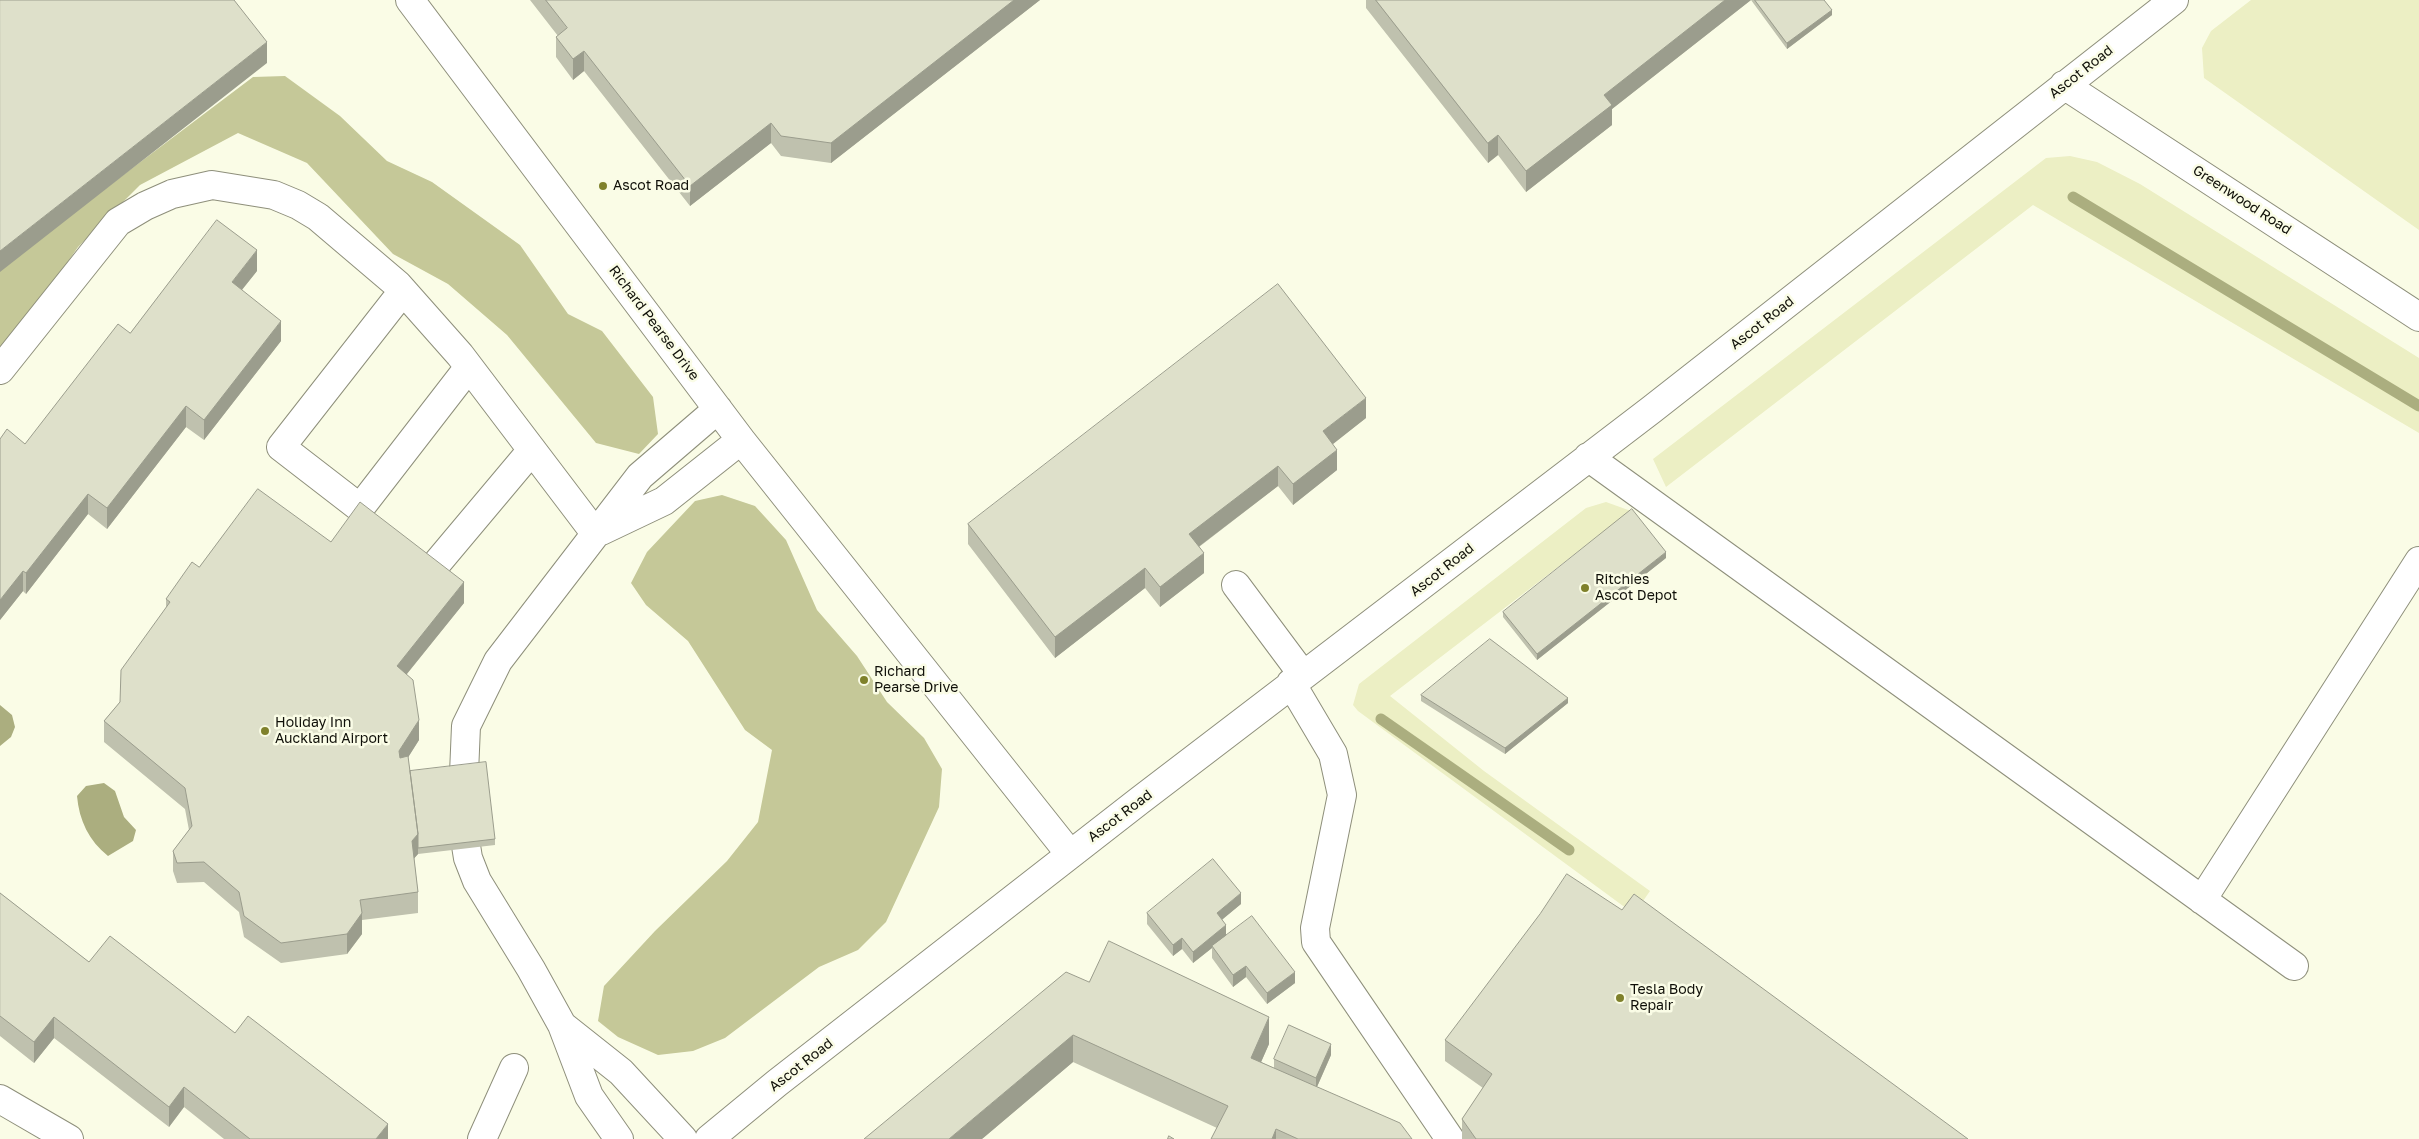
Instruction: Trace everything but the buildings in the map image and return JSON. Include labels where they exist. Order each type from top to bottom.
[{"type":"street","name":"Richard Pearse Drive","points":[[410,0],[741,440],[1070,854]]},
{"type":"street","name":"Ascot Road","points":[[708,1139],[1070,854],[1588,457],[2174,0]]},
{"type":"street","name":"Greenwood Road","points":[[2064,85],[2419,317]]},
{"type":"street","points":[[0,370],[118,222],[145,206],[172,194],[212,185],[274,196],[298,205],[318,217],[403,291],[470,367],[595,534]]},
{"type":"street","points":[[403,291],[281,447],[360,508],[470,367]]},
{"type":"street","points":[[619,1139],[589,1096],[562,1025],[531,969],[476,881],[468,858],[462,821],[466,726],[498,661],[640,476],[718,410]]},
{"type":"street","points":[[595,534],[664,502],[741,440]]},
{"type":"street","points":[[438,562],[532,450]]},
{"type":"street","points":[[1588,457],[2294,966]]},
{"type":"street","points":[[2202,900],[2419,561]]},
{"type":"street","points":[[1236,585],[1297,679],[1333,754],[1342,795],[1315,928],[1316,942],[1450,1139]]},
{"type":"street","points":[[562,1025],[621,1072],[683,1139]]},
{"type":"street","points":[[482,1139],[514,1068]]},
{"type":"street","points":[[0,1098],[69,1139]]},
{"type":"shaded area","points":[[2251,0],[2419,0],[2419,230],[2204,78],[2202,48],[2211,31]]},
{"type":"shaded area","points":[[285,76],[340,116],[387,161],[432,182],[520,245],[568,314],[602,331],[653,397],[658,434],[639,454],[596,443],[507,335],[448,284],[393,254],[307,163],[238,133],[140,185],[78,247],[51,286],[0,347],[0,268],[253,77]]},
{"type":"shaded area","points":[[2070,156],[2097,162],[2140,184],[2419,358],[2419,433],[2033,205],[1666,487],[1653,459],[2046,158]]},
{"type":"shaded area","points":[[722,495],[755,506],[786,540],[817,610],[857,656],[887,702],[924,738],[942,769],[939,807],[886,922],[858,950],[819,967],[725,1038],[693,1051],[658,1055],[618,1037],[598,1021],[604,986],[655,931],[727,861],[758,822],[772,750],[745,730],[688,641],[646,605],[631,583],[647,552],[695,501]]},
{"type":"shaded area","points":[[1606,502],[1631,511],[1390,696],[1484,771],[1650,891],[1634,914],[1358,711],[1353,705],[1359,684],[1586,508]]},
{"type":"shaded area","points":[[0,705],[12,715],[15,727],[11,737],[0,746]]},
{"type":"shaded area","points":[[104,783],[115,791],[124,817],[136,830],[133,841],[108,856],[90,837],[80,813],[77,796],[86,786]]},
{"type":"waterway","points":[[2073,197],[2419,406]]},
{"type":"waterway","points":[[1381,719],[1569,850]]},
{"type":"place","name":"Ascot Road","points":[[603,186]]},
{"type":"place","name":"Ritchies Ascot Depot","points":[[1585,588]]},
{"type":"place","name":"Richard Pearse Drive","points":[[864,680]]},
{"type":"place","name":"Holiday Inn Auckland Airport","points":[[265,731]]},
{"type":"place","name":"Tesla Body Repair","points":[[1620,998]]}]
